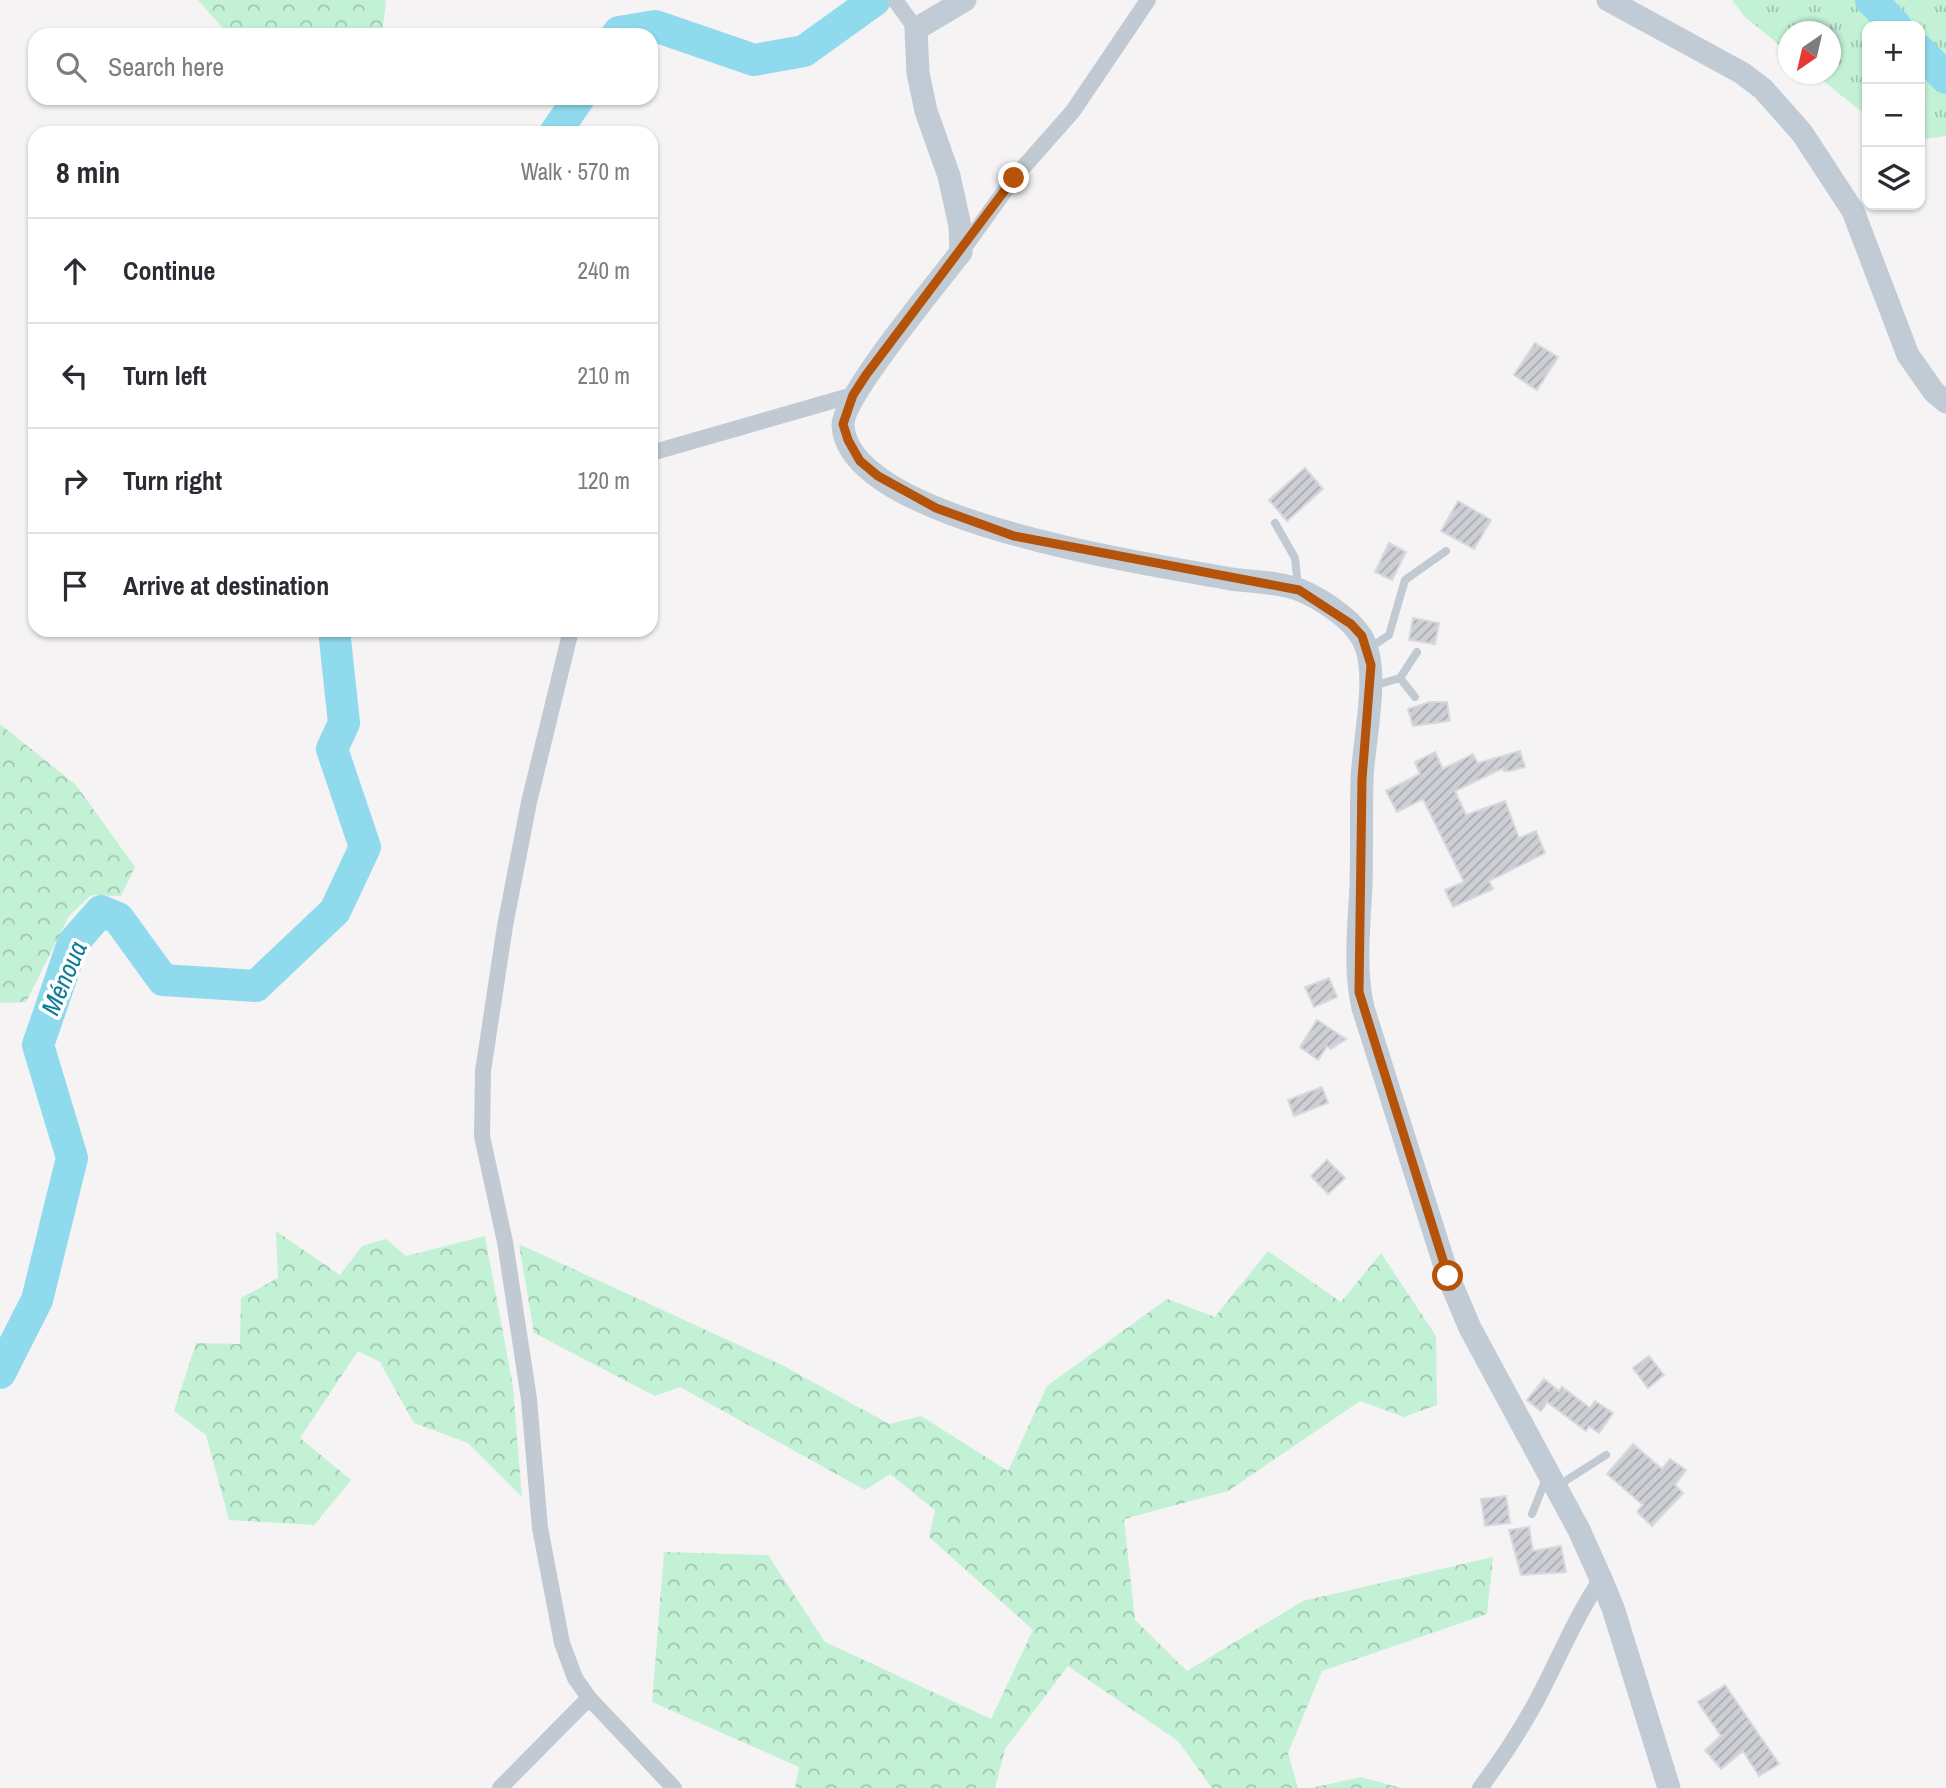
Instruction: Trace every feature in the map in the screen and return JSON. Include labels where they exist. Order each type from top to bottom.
[{"type":"street","points":[[916,29],[965,0]]},
{"type":"street","points":[[1148,0],[1073,111],[1014,178],[853,395],[843,424],[860,461],[878,476],[936,508],[1014,536],[1299,590],[1351,624],[1367,649],[1371,665],[1362,779],[1359,956],[1363,1009],[1448,1276],[1470,1328],[1553,1480],[1601,1579],[1613,1608],[1669,1788]]},
{"type":"street","points":[[1608,0],[1742,73],[1763,89],[1802,133],[1853,211],[1908,355],[1927,383],[1946,402]]},
{"type":"street","points":[[896,1],[916,29],[918,73],[926,111],[949,176],[960,226],[961,252]]},
{"type":"street","points":[[658,451],[853,395]]},
{"type":"street","points":[[569,637],[529,802],[505,926],[483,1071],[482,1136],[505,1242],[529,1399],[534,1478],[547,1574],[562,1643],[575,1678],[589,1698],[674,1788]]},
{"type":"street","points":[[1480,1788],[1510,1746],[1584,1603],[1601,1579]]},
{"type":"street","points":[[500,1788],[589,1698]]},
{"type":"lane","points":[[1275,523],[1295,558],[1299,590]]},
{"type":"lane","points":[[1367,649],[1389,635],[1405,580],[1446,551]]},
{"type":"lane","points":[[1369,687],[1400,678],[1417,652]]},
{"type":"lane","points":[[1400,678],[1415,697]]},
{"type":"lane","points":[[1532,1514],[1553,1480],[1606,1455]]},
{"type":"green space","points":[[198,0],[386,0],[383,28],[223,28]]},
{"type":"green space","points":[[1732,0],[1946,0],[1946,136],[1925,139],[1925,21],[1862,21],[1862,112],[1827,84],[1841,84],[1841,21],[1778,21],[1778,44],[1744,16]]},
{"type":"green space","points":[[0,724],[76,785],[135,867],[121,896],[91,895],[69,916],[26,1002],[0,1003]]},
{"type":"green space","points":[[276,1231],[340,1275],[362,1246],[386,1239],[406,1256],[485,1236],[513,1387],[522,1497],[468,1443],[414,1423],[380,1362],[358,1351],[300,1438],[351,1480],[314,1525],[229,1520],[206,1435],[174,1411],[196,1343],[240,1344],[241,1298],[278,1278]]},
{"type":"green space","points":[[519,1244],[782,1365],[889,1424],[921,1416],[1008,1471],[1047,1386],[1167,1299],[1215,1317],[1268,1251],[1341,1302],[1381,1253],[1436,1336],[1437,1405],[1404,1417],[1360,1401],[1228,1491],[1124,1519],[1135,1620],[1187,1671],[1303,1601],[1493,1557],[1487,1614],[1322,1671],[1288,1753],[1298,1788],[1212,1788],[1178,1741],[1068,1666],[1005,1749],[995,1788],[795,1788],[799,1767],[652,1702],[664,1552],[768,1555],[825,1642],[991,1719],[1033,1630],[929,1537],[935,1510],[890,1474],[865,1490],[680,1387],[655,1396],[534,1333]]},
{"type":"green space","points":[[1361,1777],[1401,1788],[1311,1788]]},
{"type":"building","points":[[1535,343],[1558,357],[1537,390],[1514,375]]},
{"type":"building","points":[[1305,468],[1323,489],[1287,521],[1269,500]]},
{"type":"building","points":[[1458,501],[1491,520],[1474,549],[1441,531]]},
{"type":"building","points":[[1389,543],[1406,552],[1392,580],[1375,572]]},
{"type":"building","points":[[1413,618],[1439,623],[1435,644],[1409,640]]},
{"type":"building","points":[[1430,702],[1447,702],[1450,721],[1413,726],[1408,709]]},
{"type":"building","points":[[1520,751],[1525,767],[1510,771],[1504,771],[1503,768],[1455,791],[1466,815],[1505,801],[1519,838],[1536,831],[1545,853],[1489,881],[1493,889],[1453,907],[1445,890],[1464,882],[1423,799],[1397,812],[1386,791],[1420,774],[1415,762],[1435,752],[1443,769],[1473,754],[1478,763]]},
{"type":"building","points":[[1329,978],[1337,997],[1314,1007],[1305,987]]},
{"type":"building","points":[[1317,1020],[1346,1039],[1331,1049],[1327,1046],[1318,1060],[1300,1047]]},
{"type":"building","points":[[1322,1087],[1328,1103],[1294,1116],[1288,1100]]},
{"type":"building","points":[[1327,1160],[1345,1178],[1328,1194],[1311,1176]]},
{"type":"building","points":[[1649,1356],[1664,1375],[1648,1388],[1633,1368]]},
{"type":"building","points":[[1544,1379],[1559,1391],[1562,1387],[1590,1408],[1595,1401],[1613,1413],[1599,1433],[1589,1426],[1586,1431],[1547,1402],[1541,1411],[1527,1400]]},
{"type":"building","points":[[1633,1444],[1662,1469],[1670,1459],[1686,1470],[1675,1485],[1683,1493],[1652,1526],[1637,1512],[1643,1505],[1607,1474]]},
{"type":"building","points":[[1506,1496],[1510,1523],[1485,1526],[1481,1499]]},
{"type":"building","points":[[1529,1527],[1533,1551],[1561,1546],[1566,1572],[1521,1575],[1509,1530]]},
{"type":"building","points":[[1725,1685],[1779,1764],[1759,1776],[1743,1751],[1721,1769],[1705,1750],[1721,1736],[1698,1702]]},
{"type":"waterway","name":"Ménoua","points":[[643,28],[655,26],[754,60],[804,51],[875,0]]},
{"type":"waterway","name":"Ménoua","points":[[1871,0],[1891,21]]},
{"type":"waterway","name":"Ménoua","points":[[1925,56],[1946,78]]},
{"type":"waterway","name":"Ménoua","points":[[560,126],[574,105]]},
{"type":"waterway","name":"Ménoua","points":[[0,1373],[37,1300],[72,1158],[38,1045],[73,943],[101,911],[118,918],[163,980],[256,986],[335,911],[365,847],[332,749],[344,723],[335,637]]},
{"type":"route","points":[[1014,178],[853,395],[843,424],[848,440],[860,461],[878,476],[936,508],[975,523],[1014,536],[1056,545],[1299,590],[1351,624],[1362,636],[1371,665],[1362,779],[1359,992],[1448,1276]]}]
